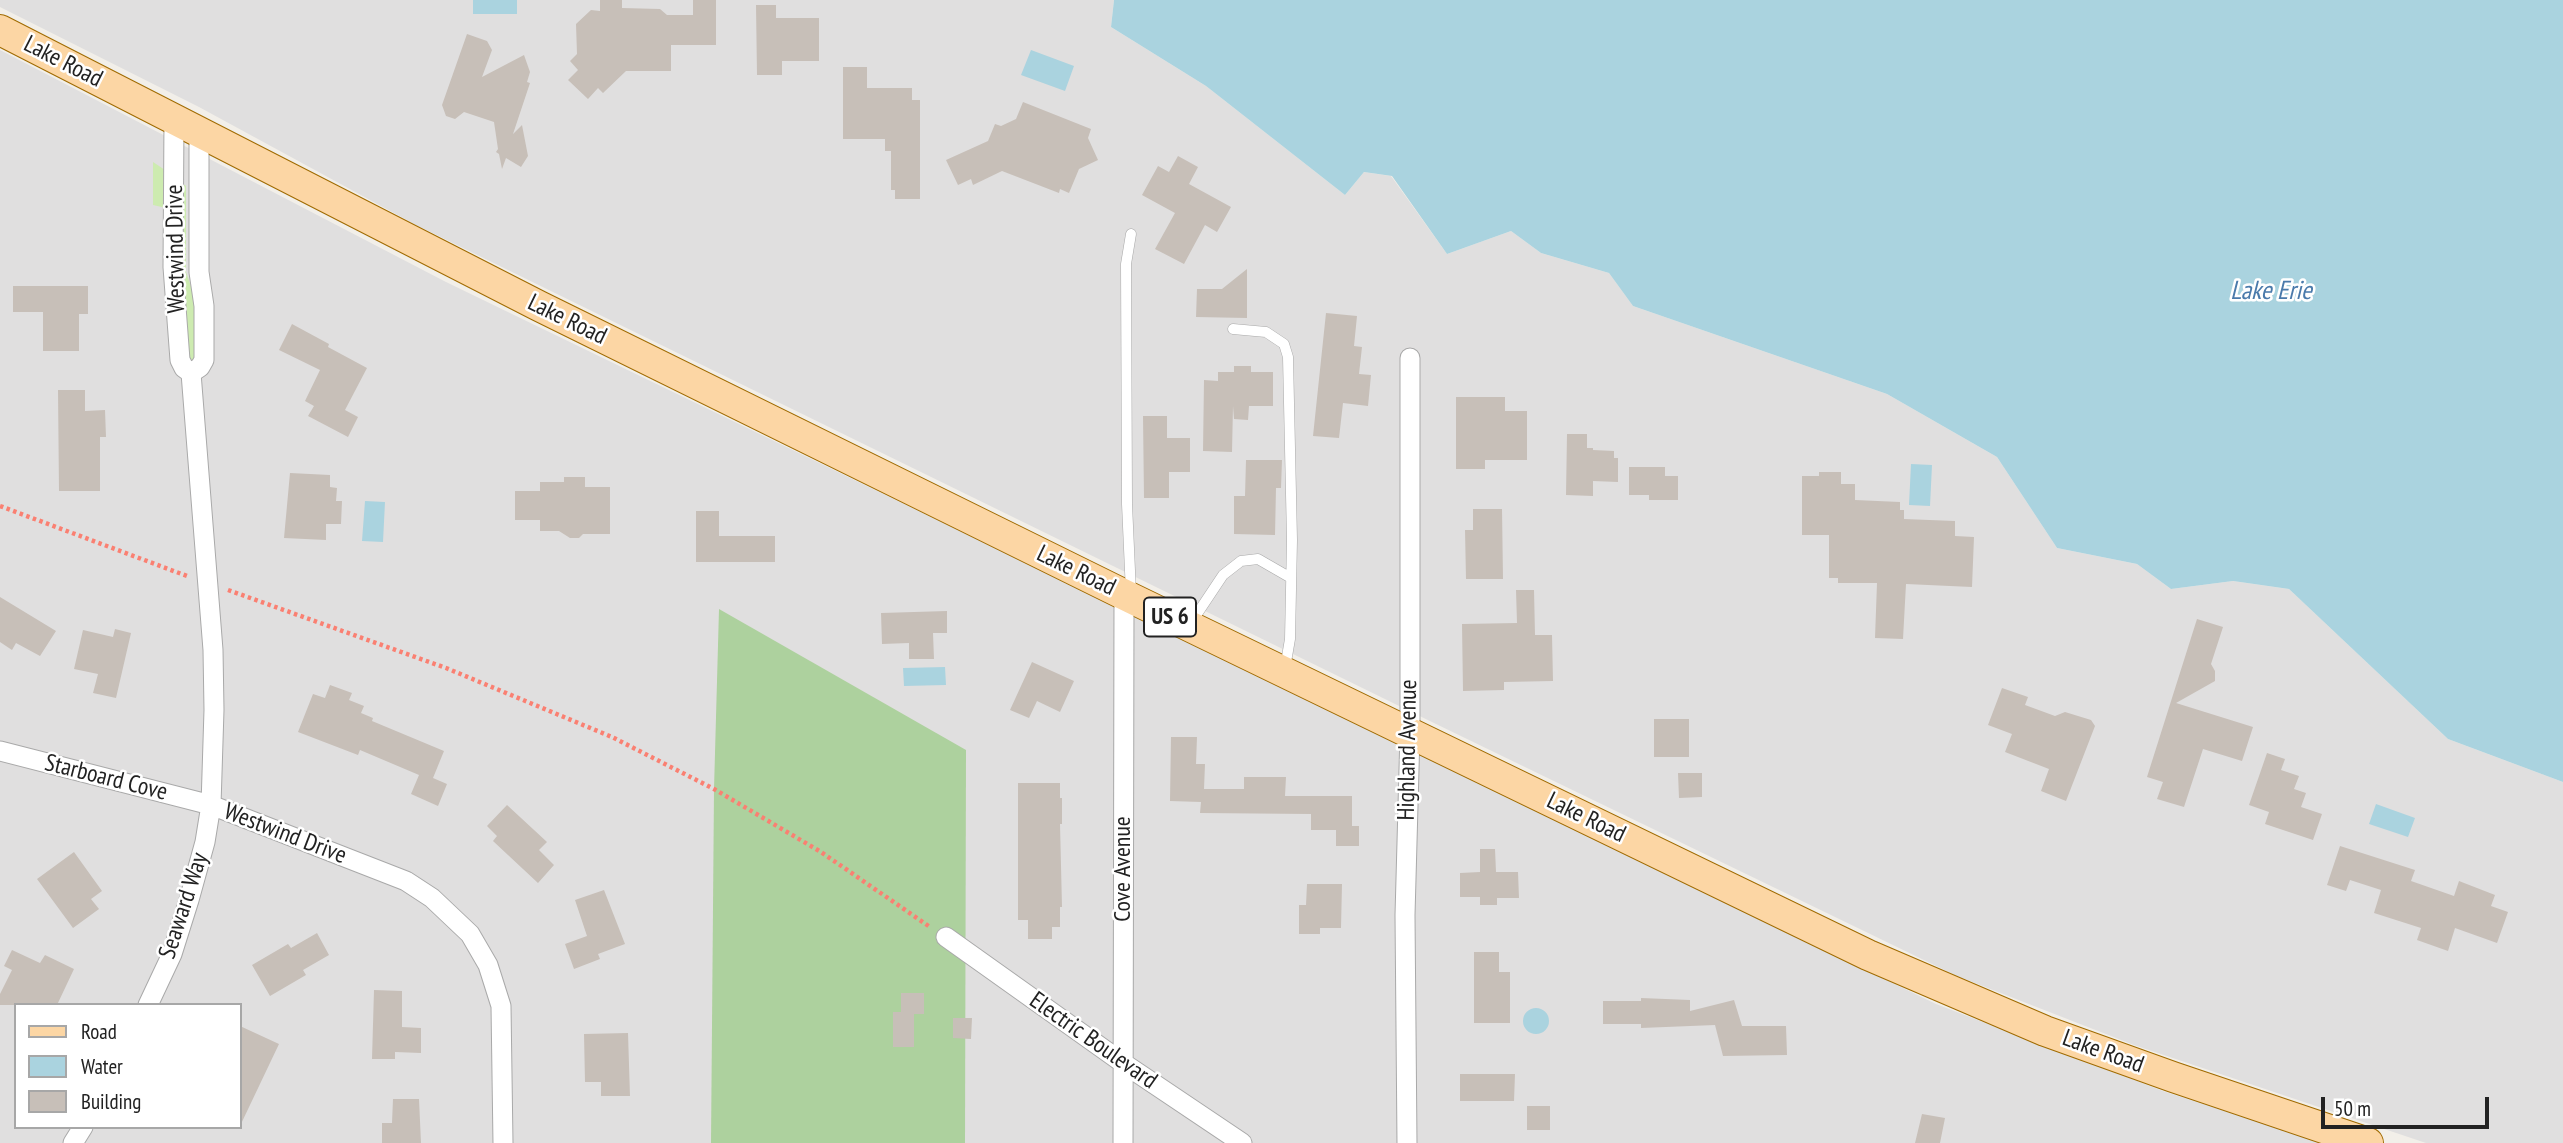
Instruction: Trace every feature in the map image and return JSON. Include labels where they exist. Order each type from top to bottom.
[{"type":"main road","name":"Lake Road","points":[[0,30],[453,264],[1127,596],[1935,985],[2045,1031],[2368,1143]]},
{"type":"street","name":"Westwind Drive","points":[[186,126],[204,306],[204,360],[200,367],[191,373]]},
{"type":"street","name":"Westwind Drive","points":[[186,126],[173,267],[180,360],[184,368],[191,373]]},
{"type":"street","name":"Highland Avenue","points":[[1406,1143],[1405,915],[1410,733],[1410,358]]},
{"type":"street","name":"Westwind Drive","points":[[191,373],[209,584],[214,698],[211,805],[406,881],[439,904],[470,934],[488,965],[501,1006],[503,1143]]},
{"type":"street","name":"Cove Avenue","points":[[1123,1143],[1127,596]]},
{"type":"street","name":"Starboard Cove","points":[[0,751],[211,805]]},
{"type":"street","name":"Seaward Way","points":[[149,1003],[172,954],[189,901],[205,842],[211,805]]},
{"type":"street","name":"Electric Boulevard","points":[[946,937],[1123,1063],[1242,1143]]},
{"type":"lane","points":[[1127,596],[1126,264],[1131,234]]},
{"type":"lane","points":[[1233,329],[1266,332],[1284,344],[1288,357],[1291,578],[1290,639],[1285,672]]},
{"type":"lane","points":[[1189,626],[1223,575],[1241,561],[1258,559],[1291,578]]},
{"type":"path","points":[[0,506],[446,668],[612,737],[714,789],[821,852],[946,937]]},
{"type":"shaded area","points":[[0,0],[1114,0],[1111,27],[1206,86],[1345,195],[1364,172],[1391,176],[1447,254],[1511,231],[1541,253],[1609,273],[1633,306],[1887,394],[1997,457],[2057,548],[2137,564],[2171,589],[2233,581],[2289,589],[2448,739],[2563,782],[2563,1143],[2426,1143],[2134,1045],[1957,976],[416,225],[199,107],[0,7]]},
{"type":"shaded area","points":[[0,50],[446,282],[1936,1004],[2163,1091],[2322,1143],[0,1143]]},
{"type":"green space","points":[[153,162],[165,170],[166,208],[153,205]]},
{"type":"green space","points":[[182,183],[186,186],[186,272],[196,301],[198,359],[192,368],[183,343]]},
{"type":"green space","points":[[719,609],[966,750],[965,1143],[711,1143],[714,789]]},
{"type":"water","points":[[473,0],[517,0],[517,14],[473,14]]},
{"type":"water","name":"Lake Erie","points":[[1114,0],[2563,0],[2563,782],[2448,739],[2289,589],[2233,581],[2171,589],[2137,564],[2057,548],[1997,457],[1887,394],[1633,306],[1609,273],[1541,253],[1511,231],[1447,254],[1392,176],[1364,172],[1345,195],[1206,86],[1111,27]]},
{"type":"water","points":[[1031,50],[1074,66],[1065,91],[1021,75]]},
{"type":"water","points":[[1911,464],[1932,465],[1930,506],[1909,505]]},
{"type":"water","points":[[365,501],[385,502],[383,542],[362,541]]},
{"type":"water","points":[[945,667],[946,685],[904,686],[903,668]]},
{"type":"water","points":[[2376,804],[2415,818],[2408,837],[2369,824]]},
{"type":"water","points":[[1536,1008],[1545,1012],[1549,1021],[1545,1030],[1536,1034],[1527,1030],[1523,1021],[1527,1012]]},
{"type":"building","points":[[600,0],[622,0],[622,8],[660,9],[667,15],[693,15],[693,0],[716,0],[716,45],[671,45],[671,71],[626,71],[603,93],[598,88],[588,99],[568,80],[578,70],[570,61],[577,54],[576,24],[591,10],[600,11]]},
{"type":"building","points":[[756,5],[776,5],[776,18],[819,18],[819,61],[782,61],[782,75],[757,75]]},
{"type":"building","points":[[467,34],[487,41],[492,50],[482,77],[524,55],[530,72],[527,82],[530,83],[513,134],[522,125],[528,156],[521,167],[506,158],[502,169],[499,154],[496,152],[498,149],[494,122],[464,112],[455,119],[446,116],[442,105]]},
{"type":"building","points":[[843,67],[867,67],[867,88],[912,88],[912,100],[920,100],[920,199],[895,199],[895,190],[891,190],[891,151],[885,151],[885,139],[843,139]]},
{"type":"building","points":[[1023,102],[1091,129],[1088,138],[1098,160],[1079,169],[1069,193],[1060,189],[1059,193],[1002,171],[973,185],[971,179],[958,185],[946,160],[988,141],[995,124],[1001,126],[1016,119]]},
{"type":"building","points":[[1178,156],[1198,167],[1189,184],[1231,207],[1217,232],[1205,225],[1184,264],[1155,249],[1175,213],[1142,195],[1158,166],[1169,172]]},
{"type":"building","points":[[1247,269],[1247,318],[1196,317],[1197,289],[1222,289]]},
{"type":"building","points":[[13,286],[88,286],[88,314],[79,314],[79,351],[43,351],[43,312],[13,312]]},
{"type":"building","points":[[1326,313],[1357,316],[1354,346],[1362,347],[1359,374],[1371,375],[1368,406],[1343,403],[1339,438],[1313,436]]},
{"type":"building","points":[[292,324],[367,368],[345,410],[358,417],[348,437],[308,416],[314,406],[305,401],[320,370],[279,350]]},
{"type":"building","points":[[1234,366],[1251,366],[1251,372],[1273,372],[1273,406],[1249,406],[1248,420],[1234,419],[1233,406],[1232,452],[1203,451],[1204,380],[1218,381],[1218,372],[1234,372]]},
{"type":"building","points":[[58,390],[85,390],[85,411],[105,410],[106,437],[100,437],[100,491],[59,491]]},
{"type":"building","points":[[1456,397],[1505,397],[1505,411],[1527,411],[1527,460],[1485,460],[1485,469],[1456,469]]},
{"type":"building","points":[[1143,416],[1167,416],[1167,438],[1190,438],[1190,472],[1169,472],[1169,498],[1144,498]]},
{"type":"building","points":[[1567,434],[1587,434],[1587,448],[1614,451],[1614,458],[1618,458],[1618,482],[1593,481],[1593,496],[1566,495]]},
{"type":"building","points":[[1246,460],[1282,460],[1281,488],[1276,488],[1275,535],[1234,534],[1234,496],[1245,496]]},
{"type":"building","points":[[1629,467],[1665,467],[1665,476],[1678,476],[1678,500],[1649,500],[1649,495],[1629,495]]},
{"type":"building","points":[[1819,472],[1841,472],[1841,484],[1855,484],[1855,500],[1900,502],[1904,519],[1955,521],[1955,536],[1974,537],[1972,587],[1906,584],[1903,639],[1875,638],[1877,583],[1838,583],[1838,578],[1829,578],[1829,535],[1802,535],[1802,476],[1819,476]]},
{"type":"building","points":[[290,473],[330,475],[330,487],[337,488],[336,501],[342,501],[341,524],[326,524],[326,540],[284,538]]},
{"type":"building","points":[[564,477],[585,477],[585,487],[610,487],[610,534],[583,534],[579,538],[570,538],[559,531],[540,531],[540,520],[515,520],[515,491],[540,491],[540,482],[564,482]]},
{"type":"building","points":[[1473,509],[1502,509],[1503,579],[1466,579],[1465,530],[1473,530]]},
{"type":"building","points":[[696,511],[719,511],[719,536],[775,536],[775,562],[696,562]]},
{"type":"building","points":[[1516,590],[1534,590],[1535,635],[1552,635],[1553,681],[1504,682],[1504,690],[1463,691],[1462,624],[1517,623]]},
{"type":"building","points":[[0,597],[56,631],[40,656],[16,643],[12,650],[0,642]]},
{"type":"building","points":[[947,611],[947,633],[933,633],[934,659],[909,659],[909,643],[882,644],[881,613]]},
{"type":"building","points":[[2197,619],[2223,627],[2211,664],[2215,671],[2215,681],[2176,703],[2253,727],[2242,761],[2203,749],[2184,807],[2157,799],[2163,782],[2147,777]]},
{"type":"building","points":[[115,629],[131,633],[116,698],[93,693],[98,674],[74,669],[83,630],[113,637]]},
{"type":"building","points":[[1032,662],[1074,681],[1060,712],[1037,701],[1029,718],[1010,710]]},
{"type":"building","points":[[330,685],[352,693],[349,700],[364,706],[361,713],[373,718],[372,721],[444,751],[433,778],[447,784],[438,806],[411,794],[419,775],[360,750],[358,755],[298,732],[313,694],[325,698]]},
{"type":"building","points":[[2002,688],[2028,697],[2025,705],[2055,716],[2065,712],[2091,720],[2095,726],[2066,801],[2041,791],[2049,769],[2005,752],[2012,734],[1988,725]]},
{"type":"building","points":[[1654,719],[1689,719],[1689,757],[1654,757]]},
{"type":"building","points":[[1171,737],[1197,737],[1196,764],[1205,764],[1204,789],[1244,789],[1244,777],[1286,777],[1285,796],[1352,796],[1352,826],[1359,826],[1359,846],[1336,846],[1336,830],[1311,830],[1311,814],[1200,813],[1201,802],[1170,801]]},
{"type":"building","points":[[2267,753],[2285,759],[2281,770],[2299,776],[2294,789],[2306,793],[2301,807],[2322,814],[2313,840],[2265,824],[2269,812],[2249,805]]},
{"type":"building","points":[[1678,773],[1702,773],[1702,797],[1679,798]]},
{"type":"building","points":[[1018,783],[1060,783],[1062,907],[1060,927],[1052,927],[1052,939],[1028,939],[1028,920],[1018,920]]},
{"type":"building","points":[[507,805],[547,842],[539,850],[554,865],[538,883],[493,841],[497,836],[487,826]]},
{"type":"building","points":[[2340,846],[2415,870],[2411,881],[2454,896],[2459,881],[2495,895],[2491,906],[2508,912],[2497,943],[2455,928],[2448,951],[2417,940],[2421,928],[2374,913],[2381,890],[2350,880],[2346,891],[2327,885]]},
{"type":"building","points":[[1480,849],[1495,849],[1496,872],[1518,872],[1519,898],[1497,898],[1497,905],[1480,905],[1480,897],[1460,897],[1460,873],[1480,872]]},
{"type":"building","points":[[74,852],[102,891],[91,899],[99,909],[73,928],[37,879]]},
{"type":"building","points":[[1307,884],[1342,884],[1341,928],[1320,928],[1320,934],[1299,934],[1299,905],[1306,905]]},
{"type":"building","points":[[604,890],[625,944],[598,954],[600,959],[574,969],[565,944],[587,936],[575,900]]},
{"type":"building","points":[[317,933],[329,955],[303,970],[306,975],[270,996],[252,965],[288,944],[291,948]]},
{"type":"building","points":[[12,950],[40,963],[45,955],[74,969],[58,1003],[0,1005],[0,994],[12,970],[4,966]]},
{"type":"building","points":[[1474,952],[1499,952],[1499,972],[1510,972],[1510,1023],[1474,1023]]},
{"type":"building","points":[[374,990],[402,991],[402,1027],[421,1028],[421,1053],[395,1052],[395,1059],[372,1059]]},
{"type":"building","points":[[901,993],[924,993],[924,1014],[914,1014],[914,1047],[893,1047],[893,1012],[901,1012]]},
{"type":"building","points":[[1641,998],[1690,1000],[1690,1011],[1734,1000],[1742,1026],[1786,1026],[1787,1055],[1723,1056],[1715,1025],[1641,1028],[1641,1024],[1603,1024],[1603,1001],[1641,1001]]},
{"type":"building","points":[[953,1018],[972,1018],[971,1039],[953,1038]]},
{"type":"building","points":[[242,1027],[279,1044],[242,1122]]},
{"type":"building","points":[[628,1033],[630,1096],[601,1096],[601,1082],[585,1082],[584,1034]]},
{"type":"building","points":[[1460,1074],[1515,1074],[1514,1101],[1460,1101]]},
{"type":"building","points":[[393,1099],[419,1099],[421,1143],[382,1143],[382,1123],[392,1123]]},
{"type":"building","points":[[1527,1106],[1550,1106],[1550,1130],[1527,1130]]},
{"type":"building","points":[[1922,1114],[1945,1118],[1940,1143],[1915,1143]]}]
